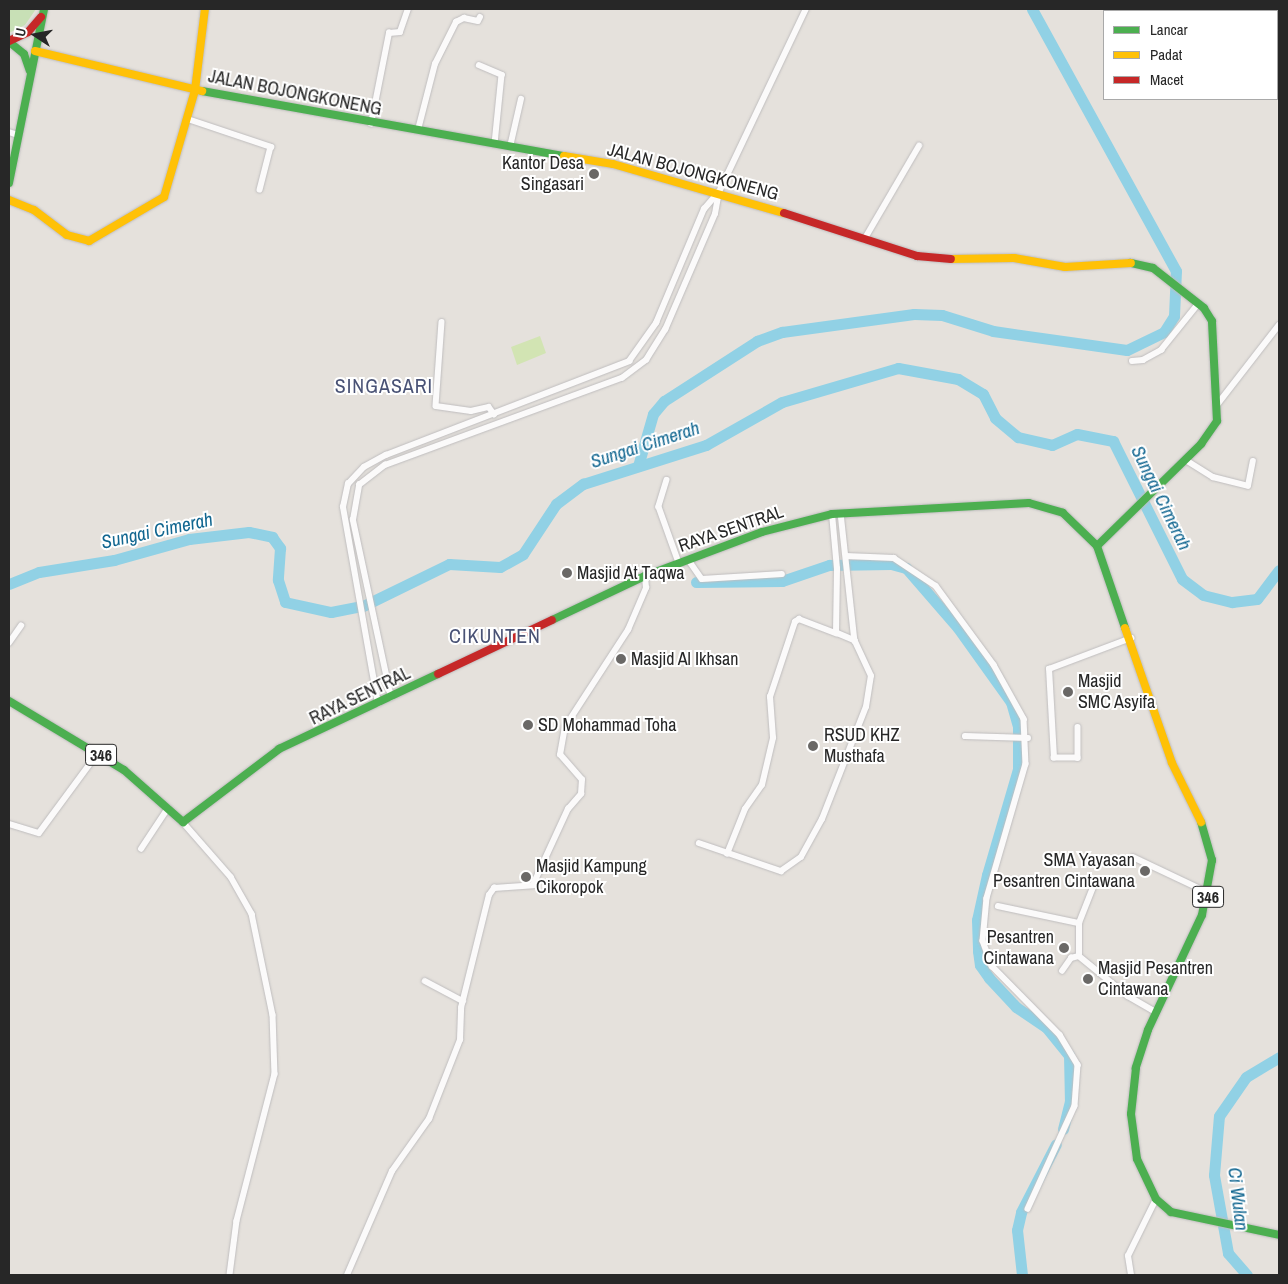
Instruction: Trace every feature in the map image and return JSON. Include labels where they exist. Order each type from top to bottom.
[{"type":"main road","points":[[9,200],[34,210],[50,227],[76,240],[94,239],[167,193],[195,90],[205,9]]},
{"type":"main road","points":[[30,74],[24,54],[10,43],[28,32],[43,12]]},
{"type":"main road","points":[[9,183],[43,12]]},
{"type":"main road","name":"JALAN BOJONGKONENG","points":[[10,43],[35,51],[195,90],[371,124],[418,130],[614,164],[719,192],[897,252],[949,260],[1014,258],[1065,267],[1136,263],[1153,268],[1195,302],[1213,329],[1217,405],[1215,427],[1186,460],[1126,515],[1097,546]]},
{"type":"main road","name":"RAYA SENTRAL","points":[[183,822],[264,757],[644,576],[762,532],[832,514],[1029,503],[1063,513],[1097,546]]},
{"type":"main road","name":"346","points":[[1097,546],[1131,638],[1172,763],[1208,836],[1213,872],[1209,893],[1196,931],[1156,1012],[1136,1068],[1131,1114],[1137,1159],[1156,1199],[1171,1212],[1201,1220],[1279,1235]]},
{"type":"main road","name":"346","points":[[9,701],[98,753],[183,822]]},
{"type":"street","points":[[371,124],[389,33],[400,32],[408,9]]},
{"type":"street","points":[[391,698],[369,599],[352,508],[359,486],[385,465],[622,378],[646,360],[688,278],[719,192],[806,9]]},
{"type":"street","points":[[418,130],[435,64],[456,22],[480,17]]},
{"type":"street","points":[[479,65],[502,75],[495,144]]},
{"type":"street","points":[[510,147],[522,99]]},
{"type":"street","points":[[188,119],[271,147],[260,190]]},
{"type":"street","points":[[9,132],[18,136]]},
{"type":"street","points":[[864,240],[919,146]]},
{"type":"street","points":[[378,704],[343,508],[348,484],[364,467],[419,443],[629,361],[641,350],[678,273],[704,209],[719,192]]},
{"type":"street","points":[[678,273],[688,278]]},
{"type":"street","points":[[1132,361],[1143,360],[1161,350],[1195,302]]},
{"type":"street","points":[[442,322],[436,406],[471,411],[489,407],[494,414]]},
{"type":"street","points":[[1217,405],[1279,325]]},
{"type":"street","points":[[524,403],[527,413]]},
{"type":"street","points":[[419,443],[422,450]]},
{"type":"street","points":[[1186,460],[1213,477],[1248,486],[1253,461]]},
{"type":"street","points":[[667,480],[659,507],[679,562]]},
{"type":"street","points":[[699,843],[727,854],[781,870],[790,868],[812,842],[871,687],[871,676],[855,641],[842,513]]},
{"type":"street","points":[[832,514],[837,568],[838,610],[836,633]]},
{"type":"street","points":[[846,562],[894,558],[936,586],[1018,702],[1028,738],[1019,794],[987,898],[983,941],[996,970],[1060,1035],[1078,1065],[1075,1106],[1028,1209]]},
{"type":"street","points":[[688,559],[702,579],[713,580],[782,574]]},
{"type":"street","points":[[347,1275],[392,1170],[418,1139],[433,1111],[460,1040],[462,1001],[489,895],[494,888],[532,885],[568,809],[581,794],[582,780],[560,756],[565,726],[628,630],[646,588],[644,576]]},
{"type":"street","points":[[359,601],[369,599]]},
{"type":"street","points":[[838,610],[852,609]]},
{"type":"street","points":[[727,854],[745,809],[762,785],[773,738],[770,697],[795,622],[799,619],[855,641]]},
{"type":"street","points":[[9,643],[21,626]]},
{"type":"street","points":[[1078,727],[1078,758],[1054,758],[1049,669],[1131,638]]},
{"type":"street","points":[[965,736],[1020,736],[1028,738]]},
{"type":"street","points":[[9,824],[39,833],[98,753]]},
{"type":"street","points":[[141,849],[168,808]]},
{"type":"street","points":[[183,822],[231,877],[252,914],[272,1015],[275,1074],[236,1221],[230,1275]]},
{"type":"street","points":[[1133,857],[1209,893]]},
{"type":"street","points":[[1079,956],[1079,923],[1094,885]]},
{"type":"street","points":[[998,906],[1079,923]]},
{"type":"street","points":[[1079,956],[1128,996],[1156,1012]]},
{"type":"street","points":[[1062,971],[1071,958],[1079,956]]},
{"type":"street","points":[[425,981],[462,1001]]},
{"type":"street","points":[[1131,1275],[1128,1256],[1156,1199]]},
{"type":"green space","points":[[9,9],[36,9],[25,25],[9,33]]},
{"type":"green space","points":[[540,336],[546,353],[517,365],[511,347]]},
{"type":"waterway","points":[[638,466],[653,414],[664,401],[757,341],[782,332],[914,314],[942,315],[993,331],[1127,350],[1164,332],[1174,316],[1176,271],[1032,9]]},
{"type":"waterway","name":"Sungai Cimerah","points":[[9,584],[39,572],[114,560],[189,539],[249,532],[272,537],[280,548],[278,580],[285,602],[331,612],[363,606],[449,564],[500,567],[523,554],[556,504],[583,484],[706,445],[782,402],[898,368],[958,379],[983,394],[995,418],[1018,437],[1052,445],[1077,434],[1113,441],[1182,579],[1203,595],[1232,602],[1257,599],[1279,570]]},
{"type":"waterway","points":[[696,582],[782,581],[829,565],[891,564],[906,568],[958,628],[1011,702],[1018,726],[1018,769],[987,875],[977,920],[978,951],[980,965],[989,978],[1016,1007],[1046,1027],[1069,1055],[1070,1101],[1063,1129]]},
{"type":"waterway","name":"Ci Wulan","points":[[1247,1275],[1228,1253],[1214,1175],[1219,1116],[1246,1077],[1279,1057]]},
{"type":"waterway","points":[[1022,1275],[1017,1230],[1021,1212],[1056,1144]]},
{"type":"traffic: fast","points":[[9,183],[44,9]]},
{"type":"traffic: fast","points":[[13,45],[24,54],[30,71]]},
{"type":"traffic: fast","points":[[202,91],[564,156]]},
{"type":"traffic: fast","points":[[1097,546],[1201,444],[1217,421],[1212,321],[1204,308],[1153,268],[1131,263]]},
{"type":"traffic: fast","points":[[552,620],[645,576],[762,532],[832,514],[1029,503],[1063,513],[1097,546],[1125,628]]},
{"type":"traffic: fast","points":[[9,701],[124,770],[183,822],[279,749],[438,674]]},
{"type":"traffic: fast","points":[[1201,822],[1212,860],[1202,915],[1148,1030],[1136,1068],[1131,1114],[1137,1159],[1156,1199],[1171,1212],[1279,1235]]},
{"type":"traffic: slow","points":[[9,200],[34,210],[67,235],[89,241],[164,197],[195,90],[205,9]]},
{"type":"traffic: slow","points":[[35,51],[202,91]]},
{"type":"traffic: slow","points":[[564,156],[613,164],[784,213]]},
{"type":"traffic: slow","points":[[951,259],[1014,258],[1065,267],[1131,263]]},
{"type":"traffic: slow","points":[[1125,628],[1172,763],[1201,822]]},
{"type":"traffic: jam","points":[[9,41],[28,32],[41,17]]},
{"type":"traffic: jam","points":[[784,213],[917,256],[951,259]]},
{"type":"traffic: jam","points":[[438,674],[552,620]]},
{"type":"place","name":"Kantor Desa Singasari","points":[[594,174]]},
{"type":"place","name":"Masjid At Taqwa","points":[[567,573]]},
{"type":"place","name":"Masjid Al Ikhsan","points":[[621,659]]},
{"type":"place","name":"Masjid SMC Asyifa","points":[[1068,692]]},
{"type":"place","name":"SD Mohammad Toha","points":[[528,725]]},
{"type":"place","name":"RSUD KHZ Musthafa","points":[[813,746]]},
{"type":"place","name":"SMA Yayasan Pesantren Cintawana","points":[[1145,871]]},
{"type":"place","name":"Masjid Kampung Cikoropok","points":[[526,877]]},
{"type":"place","name":"Pesantren Cintawana","points":[[1064,948]]},
{"type":"place","name":"Masjid Pesantren Cintawana","points":[[1088,979]]},
{"type":"district","name":"SINGASARI","points":[[384,385]]},
{"type":"district","name":"CIKUNTEN","points":[[495,635]]}]
